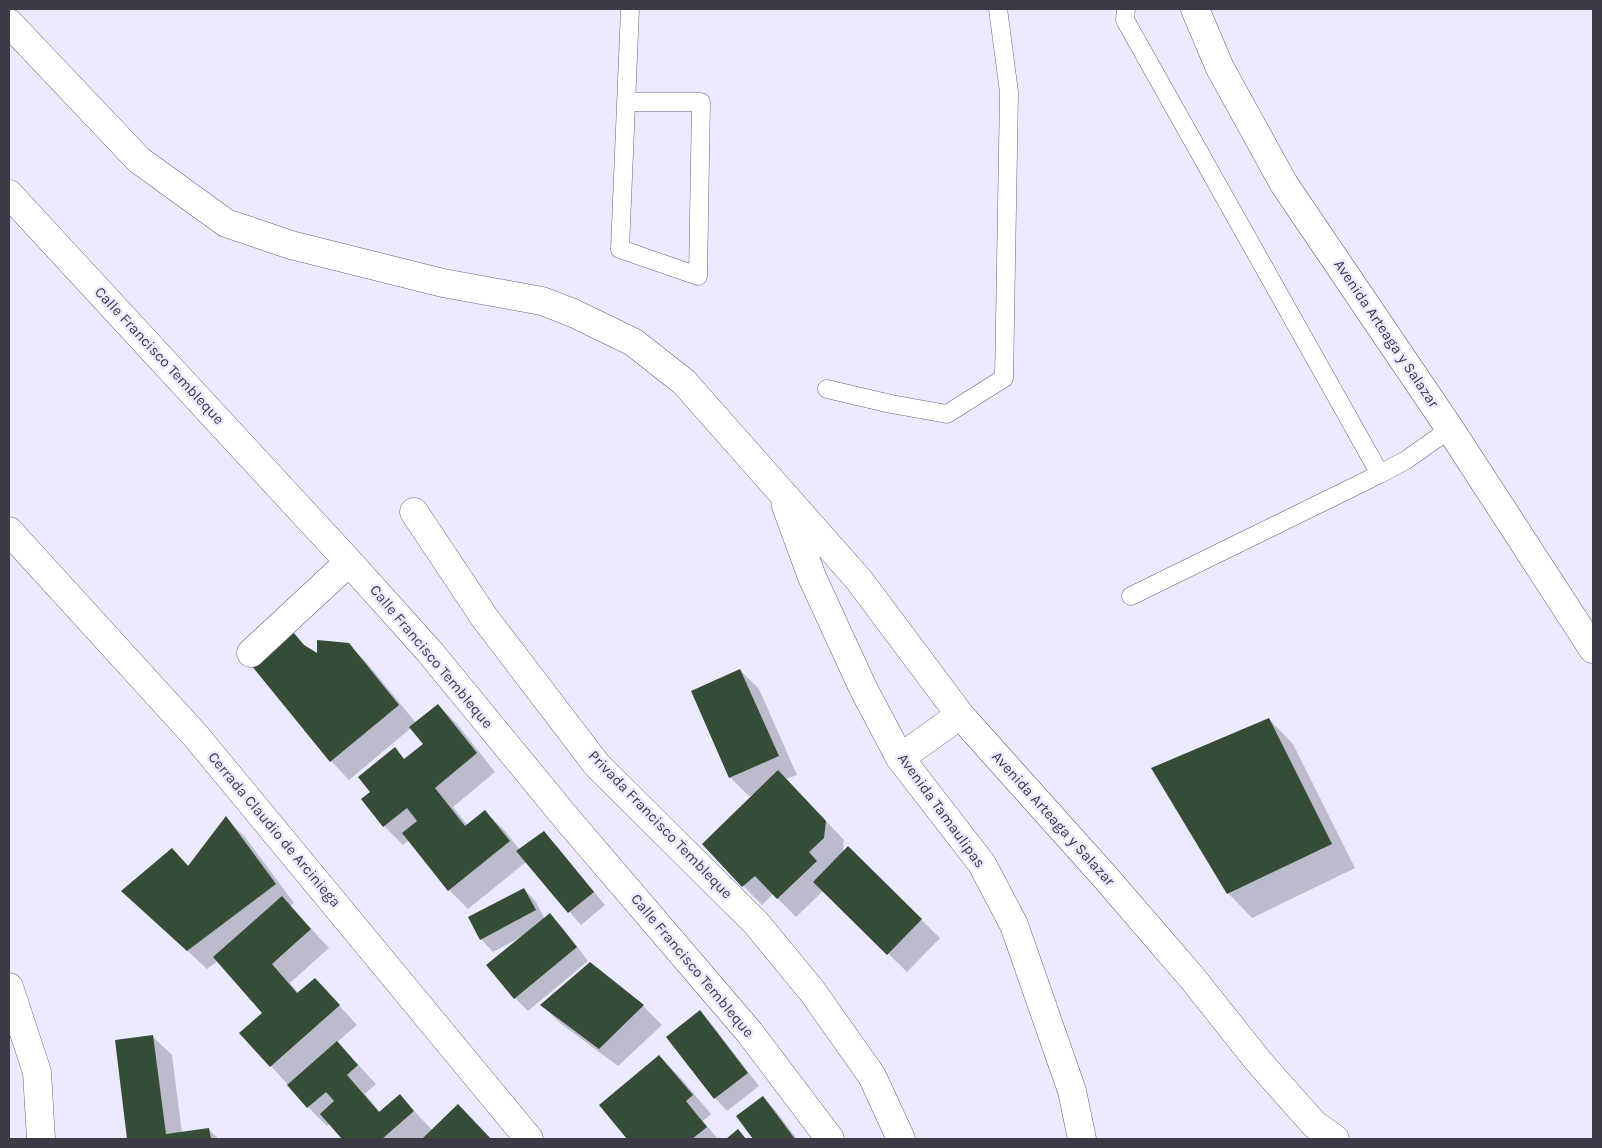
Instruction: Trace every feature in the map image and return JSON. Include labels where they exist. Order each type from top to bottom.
[{"type":"street","name":"Avenida Arteaga y Salazar","points":[[1195,9],[1220,68],[1284,184],[1450,429],[1593,649]]},
{"type":"street","name":"Avenida Arteaga y Salazar","points":[[9,23],[139,160],[226,223],[291,245],[442,283],[542,301],[573,313],[633,342],[684,382],[859,580],[960,715],[1106,878],[1193,979],[1259,1062],[1314,1124],[1334,1139]]},
{"type":"street","name":"Calle Francisco Tembleque","points":[[9,194],[429,651],[567,819],[750,1033],[830,1139]]},
{"type":"street","name":"Avenida Tamaulipas","points":[[780,491],[812,577],[863,688],[900,758],[982,864],[1014,925],[1072,1091],[1082,1139]]},
{"type":"street","name":"Privada Francisco Tembleque","points":[[414,512],[484,617],[597,765],[756,923],[812,991],[872,1076],[901,1139]]},
{"type":"street","name":"Cerrada Claudio de Arciniega","points":[[9,531],[195,735],[529,1139]]},
{"type":"street","points":[[251,653],[349,562]]},
{"type":"street","points":[[900,758],[960,715]]},
{"type":"street","points":[[9,987],[37,1072],[42,1139]]},
{"type":"lane","points":[[626,102],[701,102],[698,276],[620,249],[626,102],[630,9]]},
{"type":"lane","points":[[827,389],[891,404],[947,414],[1004,378],[1009,92],[998,9]]},
{"type":"lane","points":[[1126,9],[1125,20],[1380,474]]},
{"type":"lane","points":[[1131,596],[1380,474],[1406,460],[1450,429]]},
{"type":"building","points":[[288,626],[304,645],[317,653],[317,640],[349,643],[399,705],[330,762],[247,660]]},
{"type":"building","points":[[740,669],[779,756],[729,778],[691,691]]},
{"type":"building","points":[[438,704],[477,753],[435,788],[465,826],[485,810],[510,841],[448,891],[402,833],[417,821],[407,808],[383,827],[361,799],[370,792],[358,777],[395,747],[404,759],[423,744],[409,727]]},
{"type":"building","points":[[1269,718],[1332,844],[1227,894],[1151,768]]},
{"type":"building","points":[[778,770],[826,821],[824,838],[809,852],[817,861],[777,899],[755,876],[742,887],[702,844]]},
{"type":"building","points":[[226,816],[276,884],[187,951],[121,891],[172,848],[188,866]]},
{"type":"building","points":[[544,831],[594,892],[568,913],[516,851]]},
{"type":"building","points":[[848,846],[922,919],[887,955],[813,882]]},
{"type":"building","points":[[524,888],[536,910],[480,940],[468,917]]},
{"type":"building","points":[[282,896],[311,929],[272,964],[297,993],[315,978],[340,1005],[270,1067],[239,1033],[262,1013],[213,957]]},
{"type":"building","points":[[550,913],[577,947],[514,999],[486,965]]},
{"type":"building","points":[[590,962],[644,1005],[599,1049],[540,1005]]},
{"type":"building","points":[[700,1010],[748,1073],[714,1099],[666,1037]]},
{"type":"building","points":[[153,1035],[166,1134],[209,1128],[211,1139],[127,1139],[115,1040]]},
{"type":"building","points":[[337,1041],[358,1065],[347,1075],[379,1112],[400,1094],[414,1111],[382,1139],[342,1139],[320,1114],[334,1101],[326,1092],[307,1108],[287,1085]]},
{"type":"building","points":[[659,1055],[693,1095],[686,1101],[707,1127],[692,1139],[627,1139],[599,1105]]},
{"type":"building","points":[[763,1096],[795,1139],[753,1139],[736,1116]]},
{"type":"building","points":[[458,1104],[491,1139],[422,1139]]},
{"type":"building","points":[[738,1129],[746,1139],[726,1139]]}]
